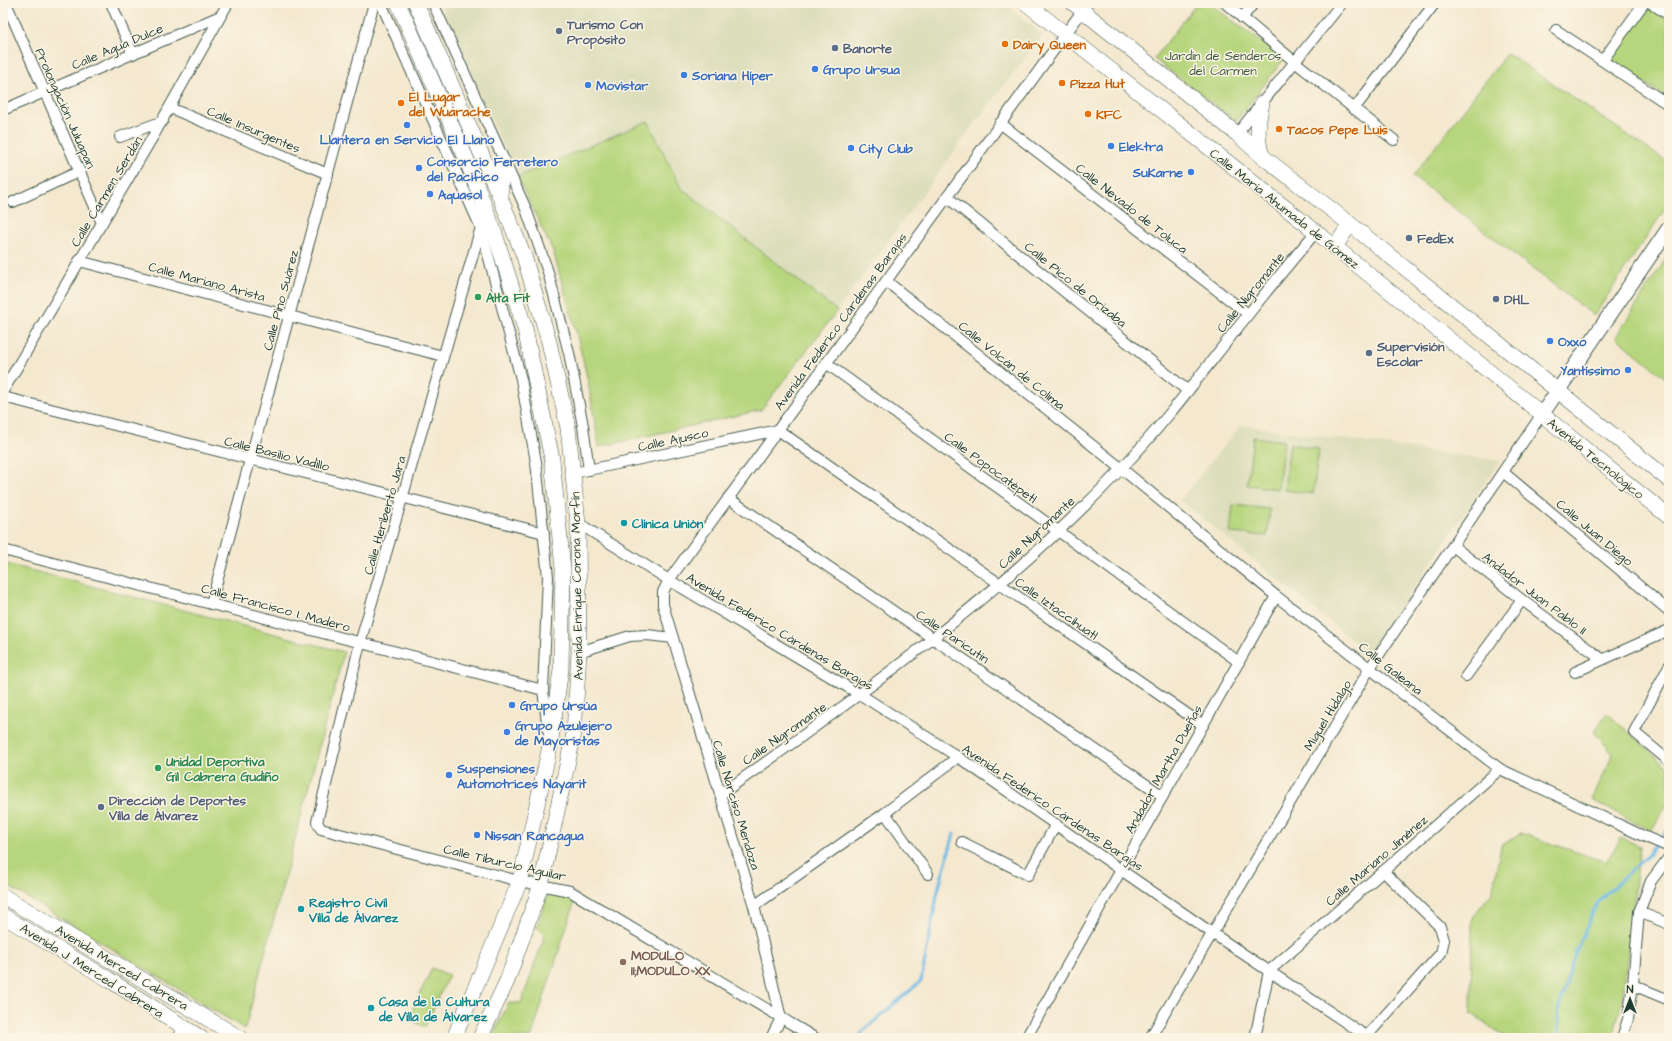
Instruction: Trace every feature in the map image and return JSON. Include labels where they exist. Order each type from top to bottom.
[{"type":"main road","name":"Avenida Enrique Corona Morfín","points":[[398,3],[437,91],[486,210],[525,329],[552,459],[563,569],[561,669],[550,746],[520,881],[454,1038]]},
{"type":"main road","name":"Avenida Enrique Corona Morfín","points":[[416,3],[524,256],[549,342],[568,428],[581,472],[578,523],[579,652],[574,733],[541,885],[507,981],[480,1038]]},
{"type":"main road","name":"Calle María Ahumada de Gómez","points":[[1026,3],[1315,233],[1335,247],[1542,414]]},
{"type":"main road","name":"Calle María Ahumada de Gómez","points":[[1081,5],[1262,156],[1350,224],[1559,392]]},
{"type":"main road","points":[[1262,103],[1257,132],[1258,144],[1262,156]]},
{"type":"main road","points":[[500,197],[503,162]]},
{"type":"main road","points":[[1335,247],[1350,224]]},
{"type":"main road","points":[[1542,414],[1559,392],[1669,228]]},
{"type":"main road","points":[[1559,392],[1669,480]]},
{"type":"main road","name":"Avenida Tecnológico","points":[[1542,414],[1669,518]]},
{"type":"main road","name":"Avenida Merced Cabrera","points":[[3,896],[240,1038]]},
{"type":"main road","name":"Avenida J. Merced Cabrera","points":[[3,916],[115,983],[181,1033],[201,1038]]},
{"type":"main road","points":[[115,983],[125,969]]},
{"type":"street","name":"Prolongación Juluapan","points":[[6,3],[102,223]]},
{"type":"street","points":[[111,3],[133,54]]},
{"type":"street","name":"Calle Pino Suárez","points":[[211,604],[374,3]]},
{"type":"street","points":[[381,3],[481,228],[521,379],[536,462],[548,577],[543,690],[550,746]]},
{"type":"street","points":[[433,3],[503,162],[526,209],[548,272],[569,354],[583,426],[581,472]]},
{"type":"street","points":[[1224,3],[1295,62],[1394,140]]},
{"type":"street","points":[[1242,18],[1254,3]]},
{"type":"street","points":[[1237,134],[1342,3]]},
{"type":"street","points":[[1354,109],[1435,3]]},
{"type":"street","points":[[1602,60],[1644,3]]},
{"type":"street","points":[[1651,3],[1669,15]]},
{"type":"street","name":"Avenida Federico Cárdenas Barajas","points":[[1081,5],[1065,33],[669,580],[861,695],[958,757],[1122,869],[1212,933],[1367,1037]]},
{"type":"street","name":"Calle Agua Dulce","points":[[3,110],[133,54],[223,8]]},
{"type":"street","name":"Calle Carmen Serdán","points":[[3,391],[163,121],[223,8]]},
{"type":"street","points":[[1556,30],[1669,105]]},
{"type":"street","name":"Calle Insurgentes","points":[[170,108],[328,174]]},
{"type":"street","points":[[120,137],[163,121]]},
{"type":"street","name":"Calle Nevado de Toluca","points":[[1000,123],[1248,314]]},
{"type":"street","points":[[13,202],[80,171]]},
{"type":"street","name":"Calle Pico de Orizaba","points":[[947,197],[1188,391]]},
{"type":"street","name":"Calle Heriberto Jara","points":[[321,829],[317,822],[360,643],[486,210]]},
{"type":"street","name":"Calle Nigromante","points":[[721,794],[861,695],[934,639],[999,584],[1058,531],[1122,469],[1188,391],[1248,314],[1315,233]]},
{"type":"street","name":"Calle Mariano Arista","points":[[79,261],[444,356]]},
{"type":"street","name":"Calle Volcán de Colima","points":[[886,281],[1122,469]]},
{"type":"street","name":"Calle Popocatépetl","points":[[826,363],[1239,662]]},
{"type":"street","name":"Calle Basilio Vadillo","points":[[3,397],[544,533]]},
{"type":"street","name":"Miguel Hidalgo","points":[[1150,1038],[1370,668],[1542,414]]},
{"type":"street","name":"Calle Ajusco","points":[[581,472],[778,430]]},
{"type":"street","name":"Calle Iztaccíhuatl","points":[[778,430],[1203,725]]},
{"type":"street","name":"Calle Galeana","points":[[1122,469],[1276,596],[1500,769],[1641,835],[1669,850]]},
{"type":"street","name":"Calle Juan Diego","points":[[1503,472],[1669,611]]},
{"type":"street","name":"Calle Paricutín","points":[[728,498],[1163,796]]},
{"type":"street","points":[[578,523],[669,580]]},
{"type":"street","name":"Andador Juan Pablo II","points":[[1453,546],[1602,660]]},
{"type":"street","name":"Calle Francisco I. Madero","points":[[3,550],[543,690]]},
{"type":"street","name":"Calle Narciso Mendoza","points":[[669,580],[663,592],[663,605],[754,906],[781,1018]]},
{"type":"street","name":"Andador Martha Dueñas","points":[[1026,1038],[1276,596]]},
{"type":"street","points":[[1466,676],[1522,600]]},
{"type":"street","points":[[1575,672],[1669,630]]},
{"type":"street","points":[[579,652],[630,636],[647,634],[673,638]]},
{"type":"street","points":[[1669,666],[1634,732],[1669,762]]},
{"type":"street","points":[[754,906],[885,813],[958,757]]},
{"type":"street","name":"Calle Mariano Jiménez","points":[[1269,971],[1500,769]]},
{"type":"street","points":[[885,813],[928,874]]},
{"type":"street","points":[[962,842],[1028,875],[1056,824]]},
{"type":"street","name":"Calle Tiburcio Aguilar","points":[[321,829],[520,881],[570,891],[815,1038]]},
{"type":"street","points":[[1622,1038],[1628,1019],[1633,985],[1639,912],[1651,882],[1669,850]]},
{"type":"street","points":[[1367,1037],[1441,953],[1444,940],[1440,927],[1383,871]]},
{"type":"street","points":[[1639,912],[1669,924]]},
{"type":"street","points":[[1255,1038],[1269,971]]},
{"type":"street","points":[[1633,985],[1669,1000]]},
{"type":"street","points":[[771,1038],[781,1018]]},
{"type":"shaded area","points":[[440,3],[1003,3],[1043,35],[975,123],[837,311],[681,188],[648,121],[517,177]]},
{"type":"shaded area","points":[[1241,425],[1500,461],[1369,654],[1180,500]]},
{"type":"green space","name":"Jardín de Senderos del Carmen","points":[[1197,3],[1209,3],[1284,59],[1236,121],[1154,59]]},
{"type":"green space","points":[[1648,6],[1669,21],[1669,92],[1665,97],[1611,60]]},
{"type":"green space","points":[[1507,53],[1669,163],[1669,203],[1594,316],[1413,176]]},
{"type":"green space","points":[[648,121],[681,188],[837,311],[761,410],[599,447],[588,381],[576,331],[553,251],[517,177]]},
{"type":"green space","points":[[1669,254],[1669,381],[1616,337]]},
{"type":"green space","points":[[1253,437],[1284,441],[1278,489],[1247,485]]},
{"type":"green space","points":[[1290,444],[1319,449],[1313,494],[1284,490]]},
{"type":"green space","points":[[1233,505],[1270,509],[1267,536],[1230,533]]},
{"type":"green space","name":"Unidad Deportiva Gil Cabrera Gudiño","points":[[3,563],[344,652],[245,1029],[3,883]]},
{"type":"green space","points":[[1607,713],[1669,768],[1669,801],[1651,831],[1592,800],[1613,754],[1594,732]]},
{"type":"green space","points":[[1520,833],[1606,862],[1621,838],[1640,846],[1622,1001],[1612,1038],[1504,1038],[1471,1013],[1472,917],[1492,893],[1501,846]]},
{"type":"green space","points":[[559,893],[575,901],[531,1038],[491,1038],[509,1003],[521,1003],[545,935],[537,927],[547,895]]},
{"type":"green space","points":[[432,968],[449,975],[425,1027],[408,1019]]},
{"type":"waterway","points":[[1559,1038],[1558,1011],[1575,954],[1598,901],[1648,855],[1669,828]]},
{"type":"waterway","points":[[859,1038],[862,1032],[921,981],[938,890],[954,834]]},
{"type":"place","name":"Turismo Con Propósito","points":[[559,31]]},
{"type":"place","name":"Dairy Queen","points":[[1005,44]]},
{"type":"place","name":"Banorte","points":[[835,48]]},
{"type":"place","name":"Grupo Ursua","points":[[815,69]]},
{"type":"place","name":"Soriana Híper","points":[[684,75]]},
{"type":"place","name":"Pizza Hut","points":[[1062,83]]},
{"type":"place","name":"Movistar","points":[[588,85]]},
{"type":"place","name":"El Lugar del Wuarache","points":[[401,103]]},
{"type":"place","name":"KFC","points":[[1088,114]]},
{"type":"place","name":"Llantera en Servicio El Llano","points":[[407,125]]},
{"type":"place","name":"Tacos Pepe Luis","points":[[1279,129]]},
{"type":"place","name":"Elektra","points":[[1111,146]]},
{"type":"place","name":"City Club","points":[[851,148]]},
{"type":"place","name":"Consorcio Ferretero del Pacifico","points":[[419,168]]},
{"type":"place","name":"SuKarne","points":[[1191,172]]},
{"type":"place","name":"Aquasol","points":[[430,194]]},
{"type":"place","name":"FedEx","points":[[1409,238]]},
{"type":"place","name":"Alta Fit","points":[[478,297]]},
{"type":"place","name":"DHL","points":[[1496,299]]},
{"type":"place","name":"Oxxo","points":[[1550,341]]},
{"type":"place","name":"Supervisión Escolar","points":[[1369,353]]},
{"type":"place","name":"Yantíssimo","points":[[1628,370]]},
{"type":"place","name":"Clínica Unión","points":[[624,523]]},
{"type":"place","name":"Grupo Ursúa","points":[[512,705]]},
{"type":"place","name":"Grupo Azulejero de Mayoristas","points":[[507,732]]},
{"type":"place","name":"Unidad Deportiva Gil Cabrera Gudiño","points":[[158,768]]},
{"type":"place","name":"Suspensiones Automotrices Nayarit","points":[[449,775]]},
{"type":"place","name":"Dirección de Deportes Villa de Álvarez","points":[[101,807]]},
{"type":"place","name":"Nissan Rancagua","points":[[477,835]]},
{"type":"place","name":"Registro Civil Villa de Álvarez","points":[[301,909]]},
{"type":"place","name":"MODULO II;MODULO XX","points":[[623,962]]},
{"type":"place","name":"Casa de la Cultura de Villa de Álvarez","points":[[371,1008]]}]
